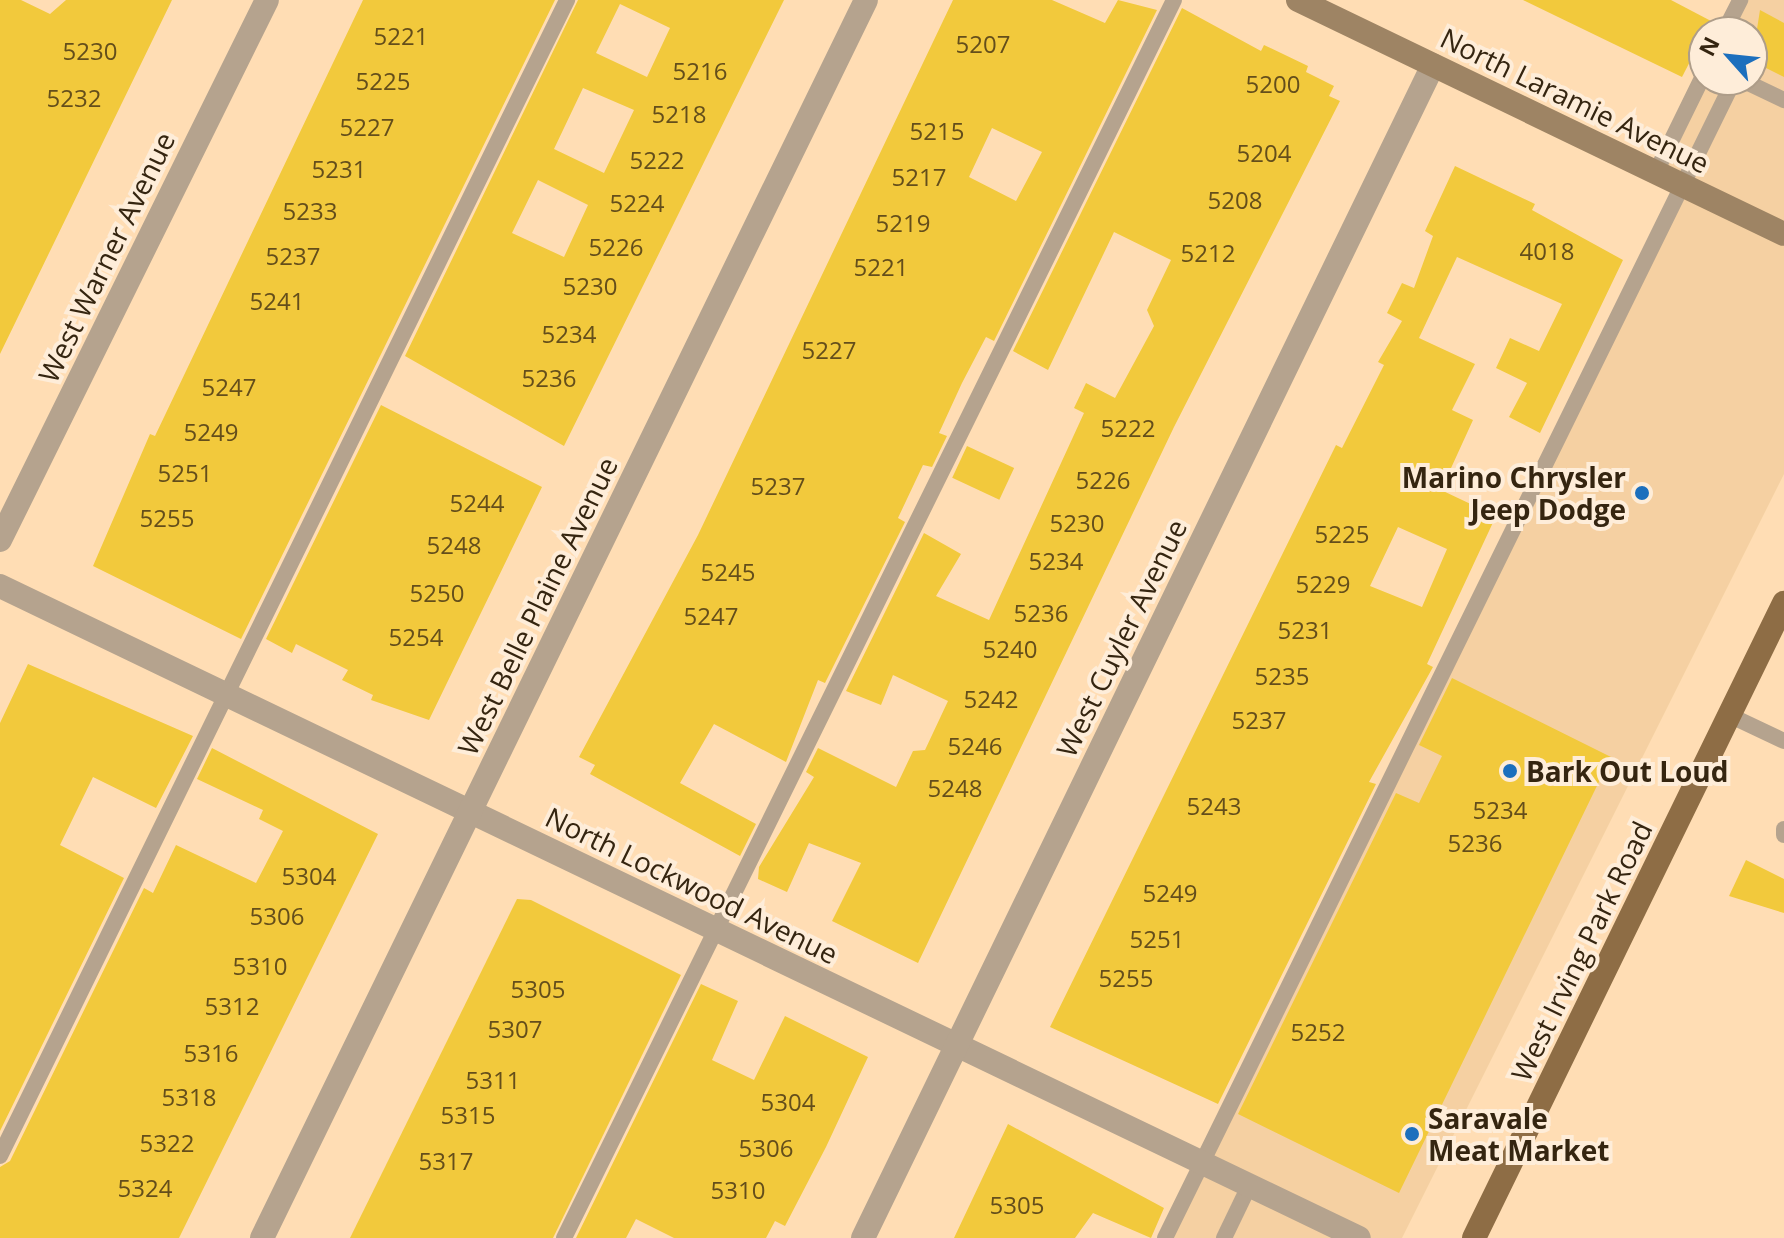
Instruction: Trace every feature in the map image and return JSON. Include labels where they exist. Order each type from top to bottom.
[{"type":"main road","name":"West Irving Park Road","points":[[1474,1238],[1784,603]]},
{"type":"street","name":"West Warner Avenue","points":[[0,540],[267,0]]},
{"type":"street","name":"West Belle Plaine Avenue","points":[[262,1238],[866,0]]},
{"type":"street","name":"North Laramie Avenue","points":[[1298,0],[1784,234]]},
{"type":"street","name":"West Cuyler Avenue","points":[[863,1238],[1433,65]]},
{"type":"street","name":"North Lockwood Avenue","points":[[0,586],[1359,1238]]},
{"type":"lane","points":[[0,1156],[567,0]]},
{"type":"lane","points":[[564,1238],[1174,0]]},
{"type":"lane","points":[[1656,172],[1693,96]]},
{"type":"lane","points":[[1165,1238],[1726,96]]},
{"type":"lane","points":[[1729,715],[1784,741]]},
{"type":"lane","points":[[1784,829],[1784,835]]},
{"type":"lane","points":[[1224,1238],[1249,1186]]},
{"type":"shaded area","points":[[1745,0],[1784,0],[1784,474],[1402,1238],[1171,1238],[1686,183],[1662,169],[1698,96],[1768,96],[1768,16],[1737,16]]},
{"type":"building","points":[[0,0],[21,0],[50,14],[66,0],[172,0],[0,354]]},
{"type":"building","points":[[363,0],[555,0],[241,639],[93,566],[150,434],[155,436]]},
{"type":"building","points":[[578,0],[784,0],[564,446],[405,356]],"holes":[[[620,4],[670,28],[647,77],[596,53]],[[583,88],[634,110],[604,173],[554,149]],[[538,180],[588,205],[564,257],[512,233]]]},
{"type":"building","points":[[953,0],[1052,0],[1105,23],[1118,0],[1157,10],[994,341],[986,337],[962,383],[939,433],[947,436],[932,467],[923,465],[898,518],[905,522],[825,683],[818,680],[786,762],[714,724],[680,783],[756,824],[740,856],[590,774],[595,765],[579,757],[698,535]],"holes":[[[992,128],[1042,152],[1016,201],[969,177]]]},
{"type":"building","points":[[1523,0],[1671,0],[1701,16],[1688,16],[1688,65],[1682,77]]},
{"type":"building","points":[[1182,8],[1261,51],[1264,45],[1308,66],[1306,72],[1334,86],[1329,96],[1340,101],[1174,427],[918,963],[832,921],[861,863],[809,843],[787,892],[758,879],[759,867],[814,777],[806,772],[818,748],[896,787],[913,751],[925,750],[948,701],[893,675],[881,705],[846,691],[924,533],[961,554],[936,596],[989,620],[1084,413],[1074,408],[1086,383],[1115,398],[1154,326],[1147,310],[1171,260],[1114,232],[1048,370],[1013,351]]},
{"type":"building","points":[[1760,10],[1784,23],[1784,77],[1768,69],[1768,16],[1759,16]]},
{"type":"building","points":[[1455,166],[1535,204],[1532,210],[1623,260],[1540,433],[1509,417],[1527,383],[1496,368],[1510,338],[1539,351],[1562,304],[1457,257],[1419,338],[1475,364],[1452,410],[1473,420],[1441,490],[1496,516],[1427,664],[1433,667],[1369,782],[1376,784],[1218,1104],[1050,1027],[1336,445],[1342,448],[1384,365],[1378,362],[1402,321],[1387,313],[1402,283],[1414,288],[1433,236],[1425,231]],"holes":[[[1398,527],[1447,549],[1422,607],[1370,586]]]},
{"type":"building","points":[[381,405],[542,487],[429,720],[371,700],[373,695],[342,680],[348,670],[296,644],[292,653],[266,639]]},
{"type":"building","points":[[967,446],[1014,468],[999,500],[952,478]]},
{"type":"building","points":[[28,664],[193,736],[156,808],[93,777],[60,845],[124,878],[0,1131],[0,723]]},
{"type":"building","points":[[1452,678],[1611,757],[1399,1193],[1238,1114],[1396,793],[1419,803],[1442,756],[1419,745]]},
{"type":"building","points":[[212,748],[378,834],[179,1238],[0,1238],[0,1167],[10,1161],[144,888],[153,893],[176,845],[256,883],[283,831],[259,819],[263,810],[197,779]]},
{"type":"building","points":[[1746,860],[1784,879],[1784,913],[1729,896]]},
{"type":"building","points":[[517,899],[531,900],[681,975],[553,1238],[350,1238]]},
{"type":"building","points":[[701,984],[738,1001],[712,1060],[754,1080],[785,1016],[868,1057],[826,1147],[785,1226],[775,1221],[766,1238],[674,1238],[636,1219],[626,1238],[576,1238]]},
{"type":"building","points":[[1008,1124],[1164,1208],[1151,1238],[1093,1213],[1075,1238],[954,1238]]},
{"type":"place","name":"Marino Chrysler Jeep Dodge","points":[[1642,493]]},
{"type":"place","name":"Bark Out Loud","points":[[1510,771]]},
{"type":"place","name":"Saravale Meat Market","points":[[1412,1134]]}]
